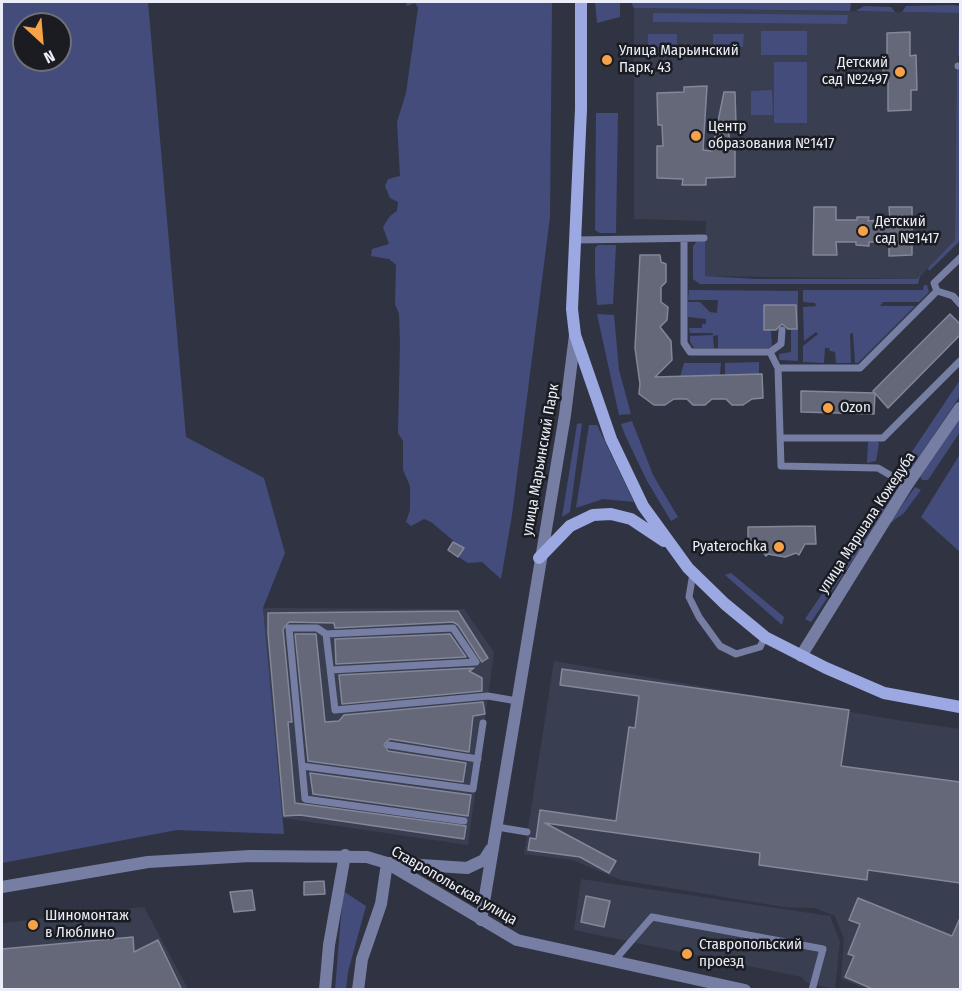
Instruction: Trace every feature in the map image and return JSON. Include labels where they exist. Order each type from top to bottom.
[{"type":"main road","name":"улица Марьинский Парк","points":[[575,335],[572,309],[581,109],[581,2]]},
{"type":"main road","points":[[575,335],[611,439],[643,506],[693,573],[765,637],[801,656],[884,693],[956,706]]},
{"type":"main road","points":[[540,558],[570,526],[592,515],[611,514],[631,519],[674,549]]},
{"type":"street","name":"улица Марьинский Парк","points":[[481,920],[565,415],[575,335]]},
{"type":"street","name":"улица Маршала Кожедуба","points":[[801,656],[907,485],[960,408]]},
{"type":"street","points":[[358,990],[362,959],[381,904],[387,863],[467,868],[484,860],[494,844]]},
{"type":"street","points":[[326,990],[329,945],[345,855]]},
{"type":"street","name":"Ставропольская улица","points":[[2,887],[148,862],[211,857],[345,855],[367,857],[387,863],[517,940],[745,990]]},
{"type":"lane","points":[[576,240],[704,237]]},
{"type":"lane","points":[[684,239],[684,343],[690,352],[770,352],[781,344],[782,330]]},
{"type":"lane","points":[[937,291],[934,283],[960,258]]},
{"type":"lane","points":[[778,368],[860,368],[937,291]]},
{"type":"lane","points":[[937,291],[954,296],[960,304]]},
{"type":"lane","points":[[770,352],[778,368],[781,466],[878,468],[907,485]]},
{"type":"lane","points":[[781,438],[883,438],[960,361]]},
{"type":"lane","points":[[693,573],[689,597],[699,617],[720,646],[736,654],[760,647],[765,637]]},
{"type":"lane","points":[[331,670],[476,662],[453,628],[326,634],[317,628],[289,628],[305,799],[464,821]]},
{"type":"lane","points":[[326,634],[335,710],[488,696],[517,701]]},
{"type":"lane","points":[[956,706],[960,696]]},
{"type":"lane","points":[[302,766],[473,789],[483,723]]},
{"type":"lane","points":[[388,746],[478,759]]},
{"type":"lane","points":[[497,827],[527,832]]},
{"type":"lane","points":[[614,961],[652,917],[823,948],[812,990]]},
{"type":"shaded area","points":[[2,2],[148,2],[186,437],[264,478],[285,553],[263,608],[284,834],[177,830],[2,863]]},
{"type":"shaded area","points":[[406,2],[552,2],[550,217],[512,515],[501,579],[482,562],[468,563],[460,558],[456,543],[431,522],[424,519],[411,526],[406,522],[410,510],[410,486],[403,470],[403,441],[398,433],[400,344],[399,314],[395,304],[396,265],[389,259],[371,256],[372,249],[389,244],[383,227],[390,216],[397,211],[398,202],[390,198],[385,186],[388,179],[400,176],[397,122],[406,93],[418,8],[415,3],[407,6]]},
{"type":"shaded area","points":[[595,2],[620,2],[620,17],[597,23]]},
{"type":"shaded area","points":[[631,2],[851,2],[850,11],[634,8]]},
{"type":"shaded area","points":[[864,6],[891,7],[895,12],[856,11]]},
{"type":"shaded area","points":[[906,6],[960,6],[960,56],[958,56],[959,13],[902,12]]},
{"type":"shaded area","points":[[634,8],[959,13],[955,240],[918,279],[704,276],[706,221],[634,219]]},
{"type":"shaded area","points":[[653,13],[848,15],[847,24],[653,22]]},
{"type":"shaded area","points":[[761,31],[807,31],[807,55],[761,55]]},
{"type":"shaded area","points":[[648,34],[677,34],[677,47],[648,47]]},
{"type":"shaded area","points":[[713,34],[744,34],[743,47],[713,48]]},
{"type":"shaded area","points":[[774,62],[807,62],[807,123],[774,123]]},
{"type":"shaded area","points":[[957,69],[960,70],[960,241],[929,271],[928,268],[955,240]]},
{"type":"shaded area","points":[[772,90],[773,115],[751,115],[751,91]]},
{"type":"shaded area","points":[[596,113],[618,113],[616,233],[600,233],[595,230]]},
{"type":"shaded area","points":[[697,241],[705,241],[705,276],[756,279],[917,279],[920,276],[918,284],[700,284],[693,279],[693,246]]},
{"type":"shaded area","points":[[598,245],[616,245],[613,304],[597,305],[595,248]]},
{"type":"shaded area","points":[[924,285],[927,285],[929,292],[919,302],[883,302],[880,306],[915,306],[858,363],[855,363],[853,333],[850,334],[851,363],[836,363],[835,352],[830,351],[829,348],[825,348],[824,363],[803,362],[803,346],[818,334],[816,332],[804,341],[803,307],[816,306],[815,303],[803,302],[803,290],[923,290]]},
{"type":"shaded area","points":[[689,290],[798,291],[798,361],[780,360],[779,358],[779,354],[791,352],[791,329],[797,329],[796,305],[764,305],[764,330],[771,330],[772,346],[769,348],[718,348],[718,335],[713,336],[714,348],[694,348],[690,342],[690,336],[713,335],[713,333],[690,333],[689,328],[702,328],[702,324],[706,324],[706,319],[688,317],[688,302],[700,302],[710,312],[717,313],[718,300],[688,300]]},
{"type":"shaded area","points":[[597,314],[614,315],[619,370],[631,414],[619,415]]},
{"type":"shaded area","points":[[759,362],[759,374],[725,375],[725,363]]},
{"type":"shaded area","points":[[684,363],[721,363],[720,375],[680,377]]},
{"type":"shaded area","points":[[960,380],[960,396],[908,473],[901,468]]},
{"type":"shaded area","points":[[960,416],[960,432],[928,480],[922,480],[920,476]]},
{"type":"shaded area","points":[[632,421],[653,475],[678,517],[671,521],[647,481],[625,435],[621,424]]},
{"type":"shaded area","points":[[582,423],[570,512],[562,517],[577,424]]},
{"type":"shaded area","points":[[589,425],[597,425],[634,502],[603,499],[576,508]]},
{"type":"shaded area","points":[[875,440],[879,443],[876,461],[867,463],[868,442]]},
{"type":"shaded area","points":[[960,454],[960,552],[921,517]]},
{"type":"shaded area","points":[[897,483],[903,486],[811,622],[805,619]]},
{"type":"shaded area","points":[[915,487],[921,490],[904,513],[889,524]]},
{"type":"shaded area","points":[[731,573],[784,617],[782,625],[725,575]]},
{"type":"shaded area","points":[[263,608],[464,609],[494,652],[468,845],[282,818]]},
{"type":"shaded area","points":[[554,661],[960,729],[960,989],[867,989],[841,979],[844,939],[835,916],[815,908],[784,907],[621,880],[572,860],[524,854]]},
{"type":"shaded area","points":[[581,879],[830,916],[840,942],[835,989],[807,983],[802,977],[574,930]]},
{"type":"shaded area","points":[[343,891],[366,906],[348,972],[346,989],[335,990]]},
{"type":"shaded area","points":[[144,907],[188,989],[2,989],[2,923]]},
{"type":"building","name":"Детский сад №2497","points":[[910,32],[910,56],[916,55],[917,90],[911,90],[911,110],[888,111],[888,77],[883,77],[883,67],[887,67],[887,33]]},
{"type":"building","name":"Центр образования №1417","points":[[707,86],[703,150],[712,151],[724,92],[735,92],[736,125],[729,125],[729,148],[735,148],[735,177],[706,178],[706,185],[682,185],[683,179],[657,178],[657,146],[663,146],[662,125],[658,125],[657,93],[684,92],[684,87]]},
{"type":"building","name":"Детский сад №1417","points":[[814,207],[836,207],[836,220],[857,220],[857,217],[869,217],[868,221],[890,219],[889,207],[912,207],[912,255],[889,256],[889,242],[869,242],[869,246],[856,245],[856,242],[836,242],[837,255],[813,255]]},
{"type":"building","points":[[640,255],[660,255],[661,262],[666,264],[666,282],[661,287],[661,302],[668,307],[667,320],[660,327],[671,341],[672,360],[655,377],[762,374],[763,398],[752,399],[743,405],[732,405],[726,399],[712,399],[705,405],[693,405],[687,399],[674,399],[665,405],[654,405],[639,394],[640,384],[635,348]]},
{"type":"building","points":[[764,305],[796,305],[797,329],[788,329],[782,324],[776,330],[764,330]]},
{"type":"building","points":[[950,314],[960,324],[960,335],[888,408],[873,391]]},
{"type":"building","points":[[801,391],[875,393],[874,414],[801,412]]},
{"type":"building","points":[[815,526],[816,544],[805,544],[799,555],[796,553],[785,557],[768,554],[766,556],[759,546],[748,546],[748,527]]},
{"type":"building","points":[[453,542],[464,548],[458,557],[448,550]]},
{"type":"building","points":[[458,611],[488,658],[482,662],[458,625],[453,622],[335,628],[334,623],[289,622],[283,629],[292,722],[288,722],[295,803],[466,826],[464,839],[300,815],[284,816],[268,613]]},
{"type":"building","points":[[295,634],[316,634],[325,722],[339,721],[344,715],[483,702],[485,714],[473,716],[469,752],[390,739],[384,744],[388,751],[466,763],[463,782],[308,761]]},
{"type":"building","points":[[450,634],[466,657],[336,664],[335,639]]},
{"type":"building","points":[[474,668],[469,671],[482,678],[482,691],[342,704],[339,675]]},
{"type":"building","points":[[562,669],[849,710],[841,766],[960,782],[960,883],[868,870],[867,880],[759,865],[760,853],[545,823],[616,861],[609,873],[580,857],[528,850],[530,838],[536,839],[540,810],[616,821],[629,727],[635,728],[639,696],[560,685]]},
{"type":"building","points":[[310,773],[471,795],[468,816],[313,794]]},
{"type":"building","points":[[324,881],[325,894],[304,895],[304,882]]},
{"type":"building","points":[[252,890],[255,910],[234,912],[230,892]]},
{"type":"building","points":[[586,896],[610,901],[604,927],[581,922]]},
{"type":"building","points":[[858,898],[952,936],[960,918],[960,990],[875,990],[845,977],[854,956],[848,954],[860,924],[849,920]]},
{"type":"building","points":[[133,937],[134,952],[158,940],[182,990],[2,990],[2,949]]},
{"type":"place","name":"Улица Марьинский Парк, 43","points":[[607,60]]},
{"type":"place","name":"Детский сад №2497","points":[[900,72]]},
{"type":"place","name":"Центр образования №1417","points":[[696,136]]},
{"type":"place","name":"Детский сад №1417","points":[[863,231]]},
{"type":"place","name":"Ozon","points":[[828,408]]},
{"type":"place","name":"Pyaterochka","points":[[779,547]]},
{"type":"place","name":"Шиномонтаж в Люблино","points":[[33,925]]},
{"type":"place","name":"Ставропольский проезд","points":[[687,954]]}]
